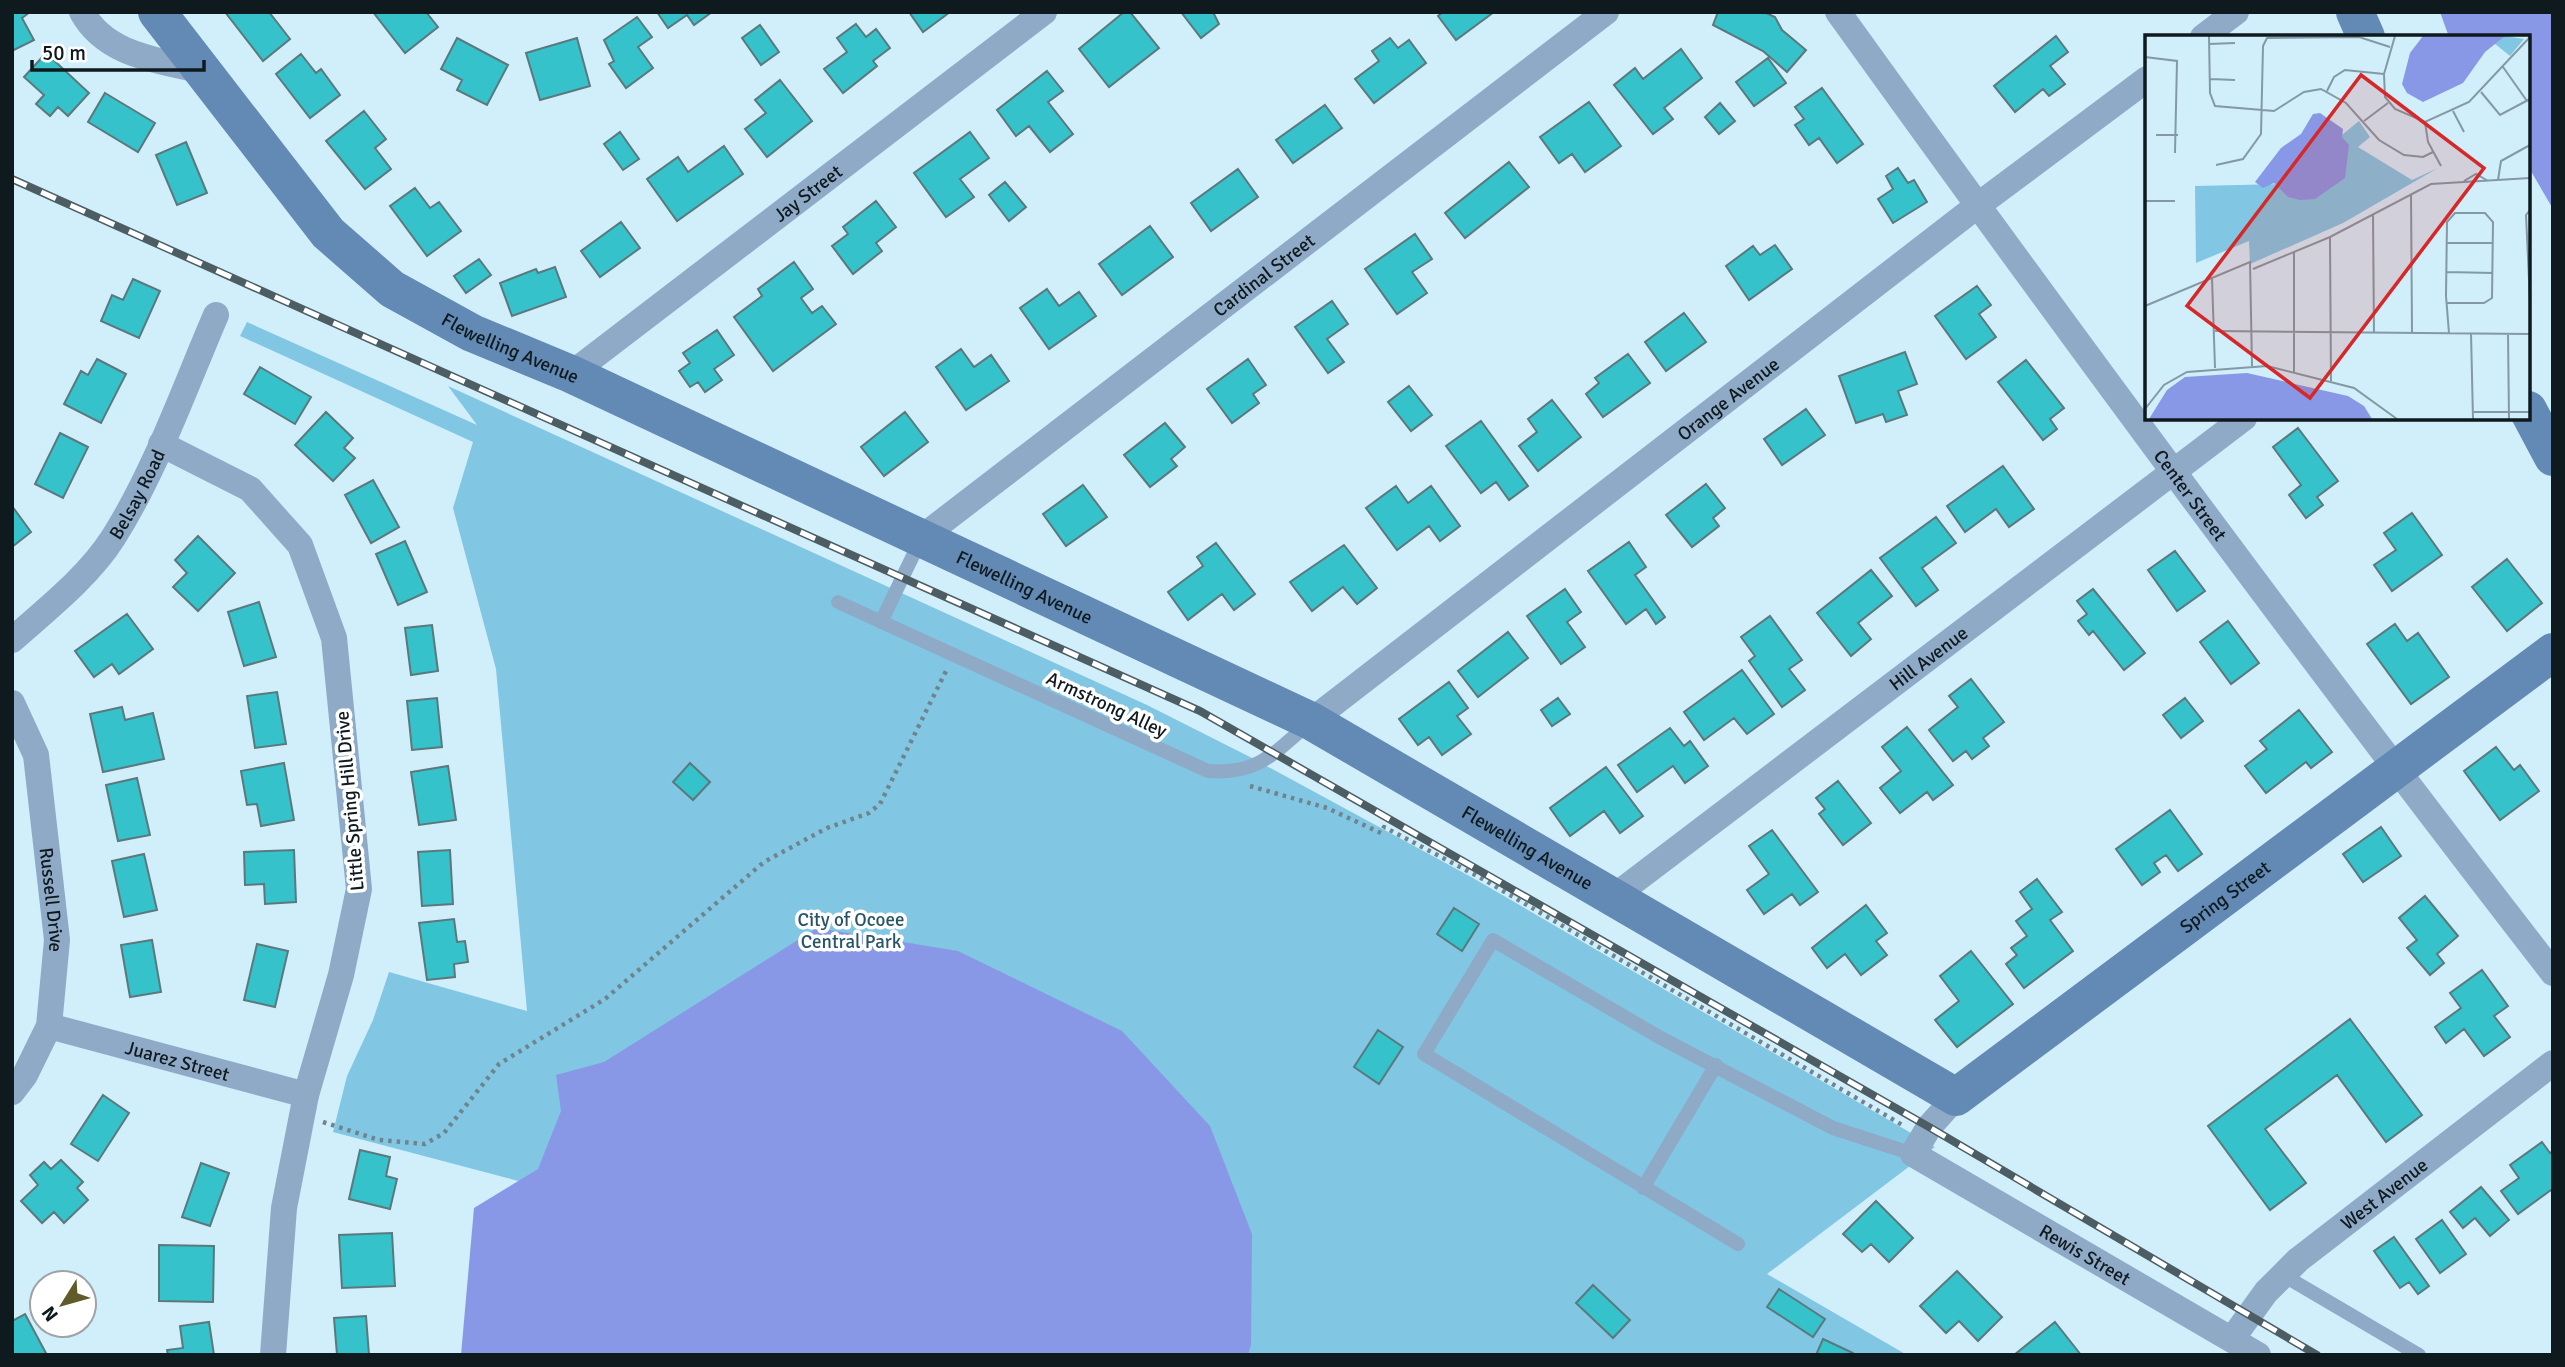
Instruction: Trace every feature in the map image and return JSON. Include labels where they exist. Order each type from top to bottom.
[{"type":"street","points":[[82,12],[110,43],[130,53],[202,71]]},
{"type":"street","name":"Flewelling Avenue","points":[[157,12],[328,233],[392,289],[472,333],[570,374],[1311,722],[1956,1097]]},
{"type":"street","name":"Jay Street","points":[[570,374],[1044,12]]},
{"type":"street","name":"Cardinal Street","points":[[921,538],[1606,12]]},
{"type":"street","name":"Center Street","points":[[1838,12],[1977,206],[2395,769],[2553,972]]},
{"type":"street","points":[[2206,35],[2236,12]]},
{"type":"street","points":[[2355,12],[2365,35]]},
{"type":"street","name":"Orange Avenue","points":[[1311,722],[1977,206],[2145,80]]},
{"type":"street","name":"Belsay Road","points":[[12,640],[66,592],[113,539],[161,444],[216,315]]},
{"type":"street","points":[[2530,414],[2553,457]]},
{"type":"street","name":"Hill Avenue","points":[[1612,898],[2241,420]]},
{"type":"street","name":"Little Spring Hill Drive","points":[[161,444],[250,489],[300,545],[334,638],[359,889],[341,975],[304,1105],[284,1208],[274,1355]]},
{"type":"street","name":"Spring Street","points":[[1918,1146],[1956,1097],[2553,652]]},
{"type":"street","name":"Russell Drive","points":[[12,703],[36,755],[57,940],[50,1026],[12,1092]]},
{"type":"street","name":"Juarez Street","points":[[50,1026],[304,1105]]},
{"type":"street","name":"West Avenue","points":[[2232,1339],[2248,1315],[2298,1260],[2553,1063]]},
{"type":"street","name":"Rewis Street","points":[[1918,1146],[2258,1355]]},
{"type":"lane","points":[[881,622],[921,538]]},
{"type":"lane","name":"Armstrong Alley","points":[[838,603],[1208,771],[1233,773],[1255,768],[1311,722]]},
{"type":"lane","points":[[1738,1244],[1423,1054],[1493,940],[1658,1037],[1833,1128],[1918,1146]]},
{"type":"lane","points":[[1643,1188],[1716,1065]]},
{"type":"lane","points":[[2283,1275],[2419,1355]]},
{"type":"path","points":[[939,661],[960,671]]},
{"type":"path","points":[[304,1105],[379,1140],[425,1144],[444,1133],[499,1064],[605,999],[764,862],[814,834],[869,813],[880,804],[948,666]]},
{"type":"path","points":[[1247,786],[1326,808],[1381,833],[1384,827],[1481,878],[1918,1146]]},
{"type":"green space","name":"City of Ocoee Central Park","points":[[247,322],[477,425],[448,386],[1147,705],[1250,757],[1473,878],[1935,1147],[1767,1274],[1907,1355],[1203,1355],[1117,1339],[333,1132],[347,1076],[373,1020],[389,972],[527,1011],[496,669],[453,508],[473,442],[240,336]]},
{"type":"water","points":[[2440,12],[2553,12],[2553,209],[2530,169],[2530,35],[2448,35]]},
{"type":"water","points":[[817,928],[958,951],[1122,1031],[1210,1126],[1252,1234],[1251,1345],[1248,1355],[461,1355],[474,1208],[538,1169],[561,1111],[556,1075],[604,1062]]},
{"type":"building","points":[[12,12],[30,12],[22,18],[34,40],[12,51]]},
{"type":"building","points":[[225,12],[269,12],[290,39],[263,61]]},
{"type":"building","points":[[373,12],[426,12],[438,27],[405,53]]},
{"type":"building","points":[[657,12],[712,12],[694,25],[687,15],[668,28]]},
{"type":"building","points":[[909,12],[950,12],[923,32]]},
{"type":"building","points":[[1124,12],[1130,12],[1159,48],[1109,87],[1079,49]]},
{"type":"building","points":[[1181,12],[1213,12],[1219,24],[1201,38]]},
{"type":"building","points":[[1443,12],[1494,12],[1456,40],[1438,16]]},
{"type":"building","points":[[1718,12],[1764,12],[1775,17],[1782,30],[1806,50],[1787,72],[1763,51],[1713,25]]},
{"type":"building","points":[[637,17],[652,37],[638,47],[653,68],[626,88],[609,64],[614,61],[604,40]]},
{"type":"building","points":[[856,24],[866,37],[876,29],[890,48],[873,61],[877,66],[843,93],[824,69],[847,52],[837,38]]},
{"type":"building","points":[[760,25],[779,52],[761,65],[742,38]]},
{"type":"building","points":[[2056,36],[2068,52],[2050,66],[2065,84],[2049,96],[2043,89],[2015,112],[1994,86]]},
{"type":"building","points":[[457,38],[508,65],[487,105],[457,90],[462,80],[441,69]]},
{"type":"building","points":[[577,38],[590,86],[540,100],[526,53]]},
{"type":"building","points":[[1390,38],[1398,48],[1409,40],[1426,63],[1374,103],[1355,79],[1379,61],[1372,51]]},
{"type":"building","points":[[1681,49],[1702,78],[1664,108],[1673,119],[1653,134],[1614,85],[1635,68],[1643,79]]},
{"type":"building","points":[[46,53],[89,93],[68,116],[58,107],[50,116],[36,104],[44,95],[24,77]]},
{"type":"building","points":[[301,54],[316,73],[321,69],[340,95],[310,118],[276,74]]},
{"type":"building","points":[[1768,58],[1786,83],[1754,106],[1736,82]]},
{"type":"building","points":[[1047,71],[1063,91],[1048,102],[1073,134],[1050,152],[1029,126],[1016,136],[997,110]]},
{"type":"building","points":[[780,80],[812,121],[767,157],[745,129],[766,113],[755,100]]},
{"type":"building","points":[[1822,88],[1863,144],[1837,163],[1819,138],[1809,145],[1795,125],[1804,119],[1795,107]]},
{"type":"building","points":[[105,93],[155,123],[138,152],[88,122]]},
{"type":"building","points":[[1589,102],[1621,146],[1585,172],[1572,154],[1559,163],[1540,137]]},
{"type":"building","points":[[1720,103],[1735,121],[1719,134],[1705,117]]},
{"type":"building","points":[[1325,105],[1342,128],[1293,163],[1276,140]]},
{"type":"building","points":[[364,111],[386,139],[375,148],[391,169],[365,189],[326,141]]},
{"type":"building","points":[[620,132],[639,159],[623,170],[604,144]]},
{"type":"building","points":[[970,132],[989,158],[960,179],[974,197],[946,217],[914,173]]},
{"type":"building","points":[[186,142],[207,193],[177,205],[156,155]]},
{"type":"building","points":[[724,146],[743,174],[677,221],[647,179],[678,157],[688,172]]},
{"type":"building","points":[[1509,162],[1529,187],[1465,238],[1445,213]]},
{"type":"building","points":[[1898,168],[1908,183],[1914,180],[1927,202],[1893,223],[1878,199],[1893,189],[1886,176]]},
{"type":"building","points":[[1238,169],[1258,197],[1211,231],[1191,203]]},
{"type":"building","points":[[1005,182],[1026,207],[1009,221],[989,195]]},
{"type":"building","points":[[415,188],[430,208],[439,202],[461,231],[427,256],[390,206]]},
{"type":"building","points":[[876,201],[896,227],[876,243],[882,251],[853,274],[832,246],[848,234],[843,227]]},
{"type":"building","points":[[621,222],[640,248],[600,277],[581,251]]},
{"type":"building","points":[[1150,226],[1173,257],[1122,295],[1099,264]]},
{"type":"building","points":[[1415,234],[1432,259],[1412,272],[1427,293],[1397,314],[1365,269]]},
{"type":"building","points":[[1775,245],[1792,269],[1749,300],[1726,266],[1753,246],[1760,255]]},
{"type":"building","points":[[479,259],[491,275],[466,293],[454,276]]},
{"type":"building","points":[[794,262],[813,289],[801,298],[812,313],[822,306],[836,324],[773,371],[734,317],[762,296],[758,289]]},
{"type":"building","points":[[555,267],[566,297],[512,316],[500,283],[536,269],[538,273]]},
{"type":"building","points":[[133,279],[160,291],[139,338],[101,321],[112,295],[123,300]]},
{"type":"building","points":[[1977,286],[1991,305],[1979,314],[1996,337],[1966,359],[1935,316]]},
{"type":"building","points":[[1047,289],[1059,306],[1079,292],[1096,316],[1049,349],[1020,308]]},
{"type":"building","points":[[1332,301],[1348,324],[1327,339],[1344,362],[1328,373],[1295,327]]},
{"type":"building","points":[[1684,313],[1706,342],[1666,371],[1645,342]]},
{"type":"building","points":[[717,330],[734,355],[714,369],[722,380],[705,392],[698,382],[690,387],[679,371],[690,363],[683,353]]},
{"type":"building","points":[[961,349],[974,367],[991,355],[1009,381],[966,410],[936,367]]},
{"type":"building","points":[[1905,352],[1917,384],[1898,391],[1907,415],[1886,422],[1883,414],[1856,423],[1839,376]]},
{"type":"building","points":[[1628,354],[1650,383],[1603,417],[1586,394],[1599,383],[1595,378]]},
{"type":"building","points":[[97,359],[126,374],[101,423],[64,404],[81,371],[88,375]]},
{"type":"building","points":[[1248,359],[1266,385],[1253,394],[1259,403],[1232,423],[1207,389]]},
{"type":"building","points":[[2026,360],[2064,408],[2050,419],[2057,429],[2043,440],[1998,382]]},
{"type":"building","points":[[260,367],[311,397],[295,424],[244,394]]},
{"type":"building","points":[[1409,386],[1432,415],[1411,431],[1388,402]]},
{"type":"building","points":[[1552,400],[1581,437],[1538,471],[1519,446],[1537,432],[1528,419]]},
{"type":"building","points":[[1806,409],[1825,435],[1782,465],[1764,439]]},
{"type":"building","points":[[326,412],[353,438],[344,448],[355,458],[333,481],[295,445]]},
{"type":"building","points":[[905,412],[928,442],[884,476],[861,447]]},
{"type":"building","points":[[1481,421],[1528,486],[1509,500],[1496,482],[1481,493],[1446,446]]},
{"type":"building","points":[[1165,423],[1185,447],[1171,459],[1177,466],[1150,487],[1124,455]]},
{"type":"building","points":[[2298,428],[2338,481],[2317,497],[2323,505],[2306,518],[2289,495],[2301,485],[2273,447]]},
{"type":"building","points":[[60,433],[88,447],[63,498],[35,484]]},
{"type":"building","points":[[2003,466],[2034,509],[2009,527],[1996,509],[1965,532],[1947,506]]},
{"type":"building","points":[[373,480],[399,527],[371,543],[345,495]]},
{"type":"building","points":[[1706,484],[1725,508],[1713,518],[1719,526],[1692,547],[1666,515]]},
{"type":"building","points":[[1083,485],[1107,517],[1066,546],[1043,514]]},
{"type":"building","points":[[1396,486],[1408,503],[1431,486],[1460,526],[1440,541],[1429,526],[1397,550],[1366,508]]},
{"type":"building","points":[[12,506],[31,532],[12,547]]},
{"type":"building","points":[[2412,513],[2442,555],[2392,591],[2374,565],[2396,550],[2384,533]]},
{"type":"building","points":[[1936,517],[1956,543],[1922,568],[1938,590],[1916,606],[1880,558]]},
{"type":"building","points":[[198,536],[235,573],[198,611],[173,587],[187,573],[175,560]]},
{"type":"building","points":[[405,541],[427,592],[398,605],[376,554]]},
{"type":"building","points":[[1629,542],[1646,567],[1635,575],[1665,617],[1656,624],[1646,609],[1626,624],[1588,571]]},
{"type":"building","points":[[1216,543],[1255,594],[1234,610],[1222,594],[1188,620],[1168,592],[1203,566],[1197,557]]},
{"type":"building","points":[[1344,545],[1377,588],[1357,604],[1343,587],[1312,611],[1290,582]]},
{"type":"building","points":[[2175,551],[2205,591],[2177,611],[2148,570]]},
{"type":"building","points":[[2507,559],[2542,603],[2507,631],[2472,587]]},
{"type":"building","points":[[1871,570],[1892,596],[1858,623],[1871,639],[1851,656],[1817,613]]},
{"type":"building","points":[[1565,589],[1581,612],[1567,622],[1585,647],[1561,664],[1527,616]]},
{"type":"building","points":[[2093,589],[2145,653],[2124,670],[2093,631],[2089,635],[2078,621],[2087,614],[2077,601]]},
{"type":"building","points":[[259,602],[276,657],[244,666],[228,612]]},
{"type":"building","points":[[127,614],[153,649],[119,674],[112,664],[94,677],[75,651]]},
{"type":"building","points":[[1770,616],[1802,660],[1789,669],[1805,690],[1782,707],[1749,661],[1755,656],[1741,637]]},
{"type":"building","points":[[2228,621],[2259,663],[2231,684],[2200,642]]},
{"type":"building","points":[[2395,624],[2407,641],[2418,633],[2449,677],[2411,704],[2367,644]]},
{"type":"building","points":[[432,625],[438,671],[411,675],[405,628]]},
{"type":"building","points":[[1508,632],[1528,658],[1478,697],[1458,671]]},
{"type":"building","points":[[1742,670],[1774,714],[1747,734],[1734,718],[1704,740],[1684,712]]},
{"type":"building","points":[[1971,679],[2004,722],[1983,738],[1989,746],[1972,759],[1966,751],[1953,761],[1929,730],[1958,707],[1949,696]]},
{"type":"building","points":[[1449,682],[1468,708],[1457,716],[1471,734],[1442,755],[1429,737],[1418,745],[1399,719]]},
{"type":"building","points":[[277,692],[286,744],[255,748],[247,696]]},
{"type":"building","points":[[437,698],[442,747],[412,750],[407,701]]},
{"type":"building","points":[[1558,698],[1570,714],[1552,726],[1541,710]]},
{"type":"building","points":[[2185,698],[2203,721],[2181,738],[2163,715]]},
{"type":"building","points":[[122,707],[125,720],[153,713],[164,759],[103,772],[90,714]]},
{"type":"building","points":[[2299,710],[2332,752],[2311,768],[2306,762],[2266,793],[2245,766],[2267,749],[2260,741]]},
{"type":"building","points":[[1907,727],[1953,785],[1933,800],[1927,792],[1900,813],[1880,788],[1901,771],[1882,747]]},
{"type":"building","points":[[1670,728],[1684,746],[1690,741],[1708,766],[1685,783],[1673,766],[1637,792],[1618,765]]},
{"type":"building","points":[[2496,747],[2514,770],[2520,765],[2539,791],[2500,820],[2464,771]]},
{"type":"building","points":[[284,763],[294,820],[261,826],[257,804],[247,805],[241,771]]},
{"type":"building","points":[[690,763],[710,782],[693,800],[673,782]]},
{"type":"building","points":[[448,766],[456,820],[419,825],[411,772]]},
{"type":"building","points":[[1606,767],[1643,816],[1620,833],[1604,811],[1570,836],[1550,808]]},
{"type":"building","points":[[137,778],[150,835],[118,841],[106,785]]},
{"type":"building","points":[[1838,781],[1871,823],[1843,845],[1819,814],[1825,809],[1816,798]]},
{"type":"building","points":[[2170,810],[2202,854],[2178,871],[2166,855],[2154,863],[2160,872],[2142,885],[2116,849]]},
{"type":"building","points":[[2381,827],[2401,856],[2363,882],[2343,854]]},
{"type":"building","points":[[1772,830],[1818,892],[1800,905],[1792,894],[1764,914],[1747,890],[1769,874],[1749,846]]},
{"type":"building","points":[[294,850],[296,902],[265,904],[264,884],[245,885],[244,852]]},
{"type":"building","points":[[450,850],[453,904],[422,906],[418,852]]},
{"type":"building","points":[[144,854],[157,910],[124,917],[112,861]]},
{"type":"building","points":[[2037,879],[2062,912],[2050,920],[2073,951],[2024,988],[2006,964],[2017,955],[2011,948],[2027,936],[2016,921],[2032,909],[2020,892]]},
{"type":"building","points":[[2425,896],[2458,936],[2437,954],[2444,963],[2430,975],[2407,948],[2417,940],[2399,918]]},
{"type":"building","points":[[1866,905],[1887,933],[1876,941],[1887,955],[1861,975],[1845,954],[1827,968],[1812,948]]},
{"type":"building","points":[[1454,908],[1479,924],[1462,951],[1437,934]]},
{"type":"building","points":[[454,919],[457,942],[465,941],[468,962],[454,964],[455,977],[427,980],[419,923]]},
{"type":"building","points":[[152,940],[161,992],[130,997],[121,945]]},
{"type":"building","points":[[257,944],[288,951],[275,1007],[244,1000]]},
{"type":"building","points":[[1971,951],[2013,1004],[1957,1047],[1935,1020],[1959,1001],[1940,976]]},
{"type":"building","points":[[2482,970],[2508,1006],[2494,1016],[2510,1037],[2484,1056],[2464,1029],[2446,1043],[2435,1027],[2461,1008],[2450,993]]},
{"type":"building","points":[[2350,1019],[2422,1115],[2386,1142],[2337,1075],[2265,1129],[2306,1183],[2270,1210],[2208,1126]]},
{"type":"building","points":[[1378,1030],[1403,1047],[1379,1084],[1354,1067]]},
{"type":"building","points":[[103,1095],[129,1113],[98,1161],[71,1144]]},
{"type":"building","points":[[2542,1142],[2550,1153],[2553,1151],[2553,1192],[2551,1190],[2518,1214],[2501,1191],[2519,1178],[2510,1165]]},
{"type":"building","points":[[360,1150],[390,1157],[386,1176],[397,1179],[390,1209],[349,1199]]},
{"type":"building","points":[[61,1160],[83,1182],[77,1188],[88,1200],[64,1223],[54,1212],[42,1223],[21,1201],[38,1185],[30,1175],[44,1162],[51,1169]]},
{"type":"building","points":[[201,1163],[229,1173],[210,1226],[182,1217]]},
{"type":"building","points":[[2481,1187],[2509,1220],[2490,1236],[2475,1218],[2463,1228],[2450,1212]]},
{"type":"building","points":[[1876,1201],[1913,1238],[1889,1262],[1871,1244],[1862,1252],[1843,1234]]},
{"type":"building","points":[[2442,1220],[2466,1254],[2440,1273],[2416,1239]]},
{"type":"building","points":[[392,1233],[395,1286],[342,1288],[339,1235]]},
{"type":"building","points":[[2394,1237],[2429,1286],[2418,1294],[2409,1282],[2400,1288],[2374,1251]]},
{"type":"building","points":[[159,1245],[214,1246],[213,1302],[159,1301]]},
{"type":"building","points":[[1957,1271],[2002,1317],[1978,1341],[1959,1321],[1946,1333],[1920,1306]]},
{"type":"building","points":[[1593,1285],[1630,1320],[1613,1338],[1576,1303]]},
{"type":"building","points":[[1779,1289],[1825,1319],[1813,1337],[1767,1307]]},
{"type":"building","points":[[25,1314],[28,1320],[28,1339],[38,1339],[47,1355],[12,1355],[12,1321]]},
{"type":"building","points":[[366,1316],[369,1355],[337,1355],[334,1318]]},
{"type":"building","points":[[209,1322],[214,1355],[168,1355],[167,1350],[183,1348],[180,1326]]},
{"type":"building","points":[[2055,1322],[2081,1355],[2014,1355]]},
{"type":"building","points":[[1823,1339],[1853,1353],[1852,1355],[1816,1355]]},
{"type":"railway","points":[[12,179],[1200,711],[1929,1127],[2317,1355]]}]
